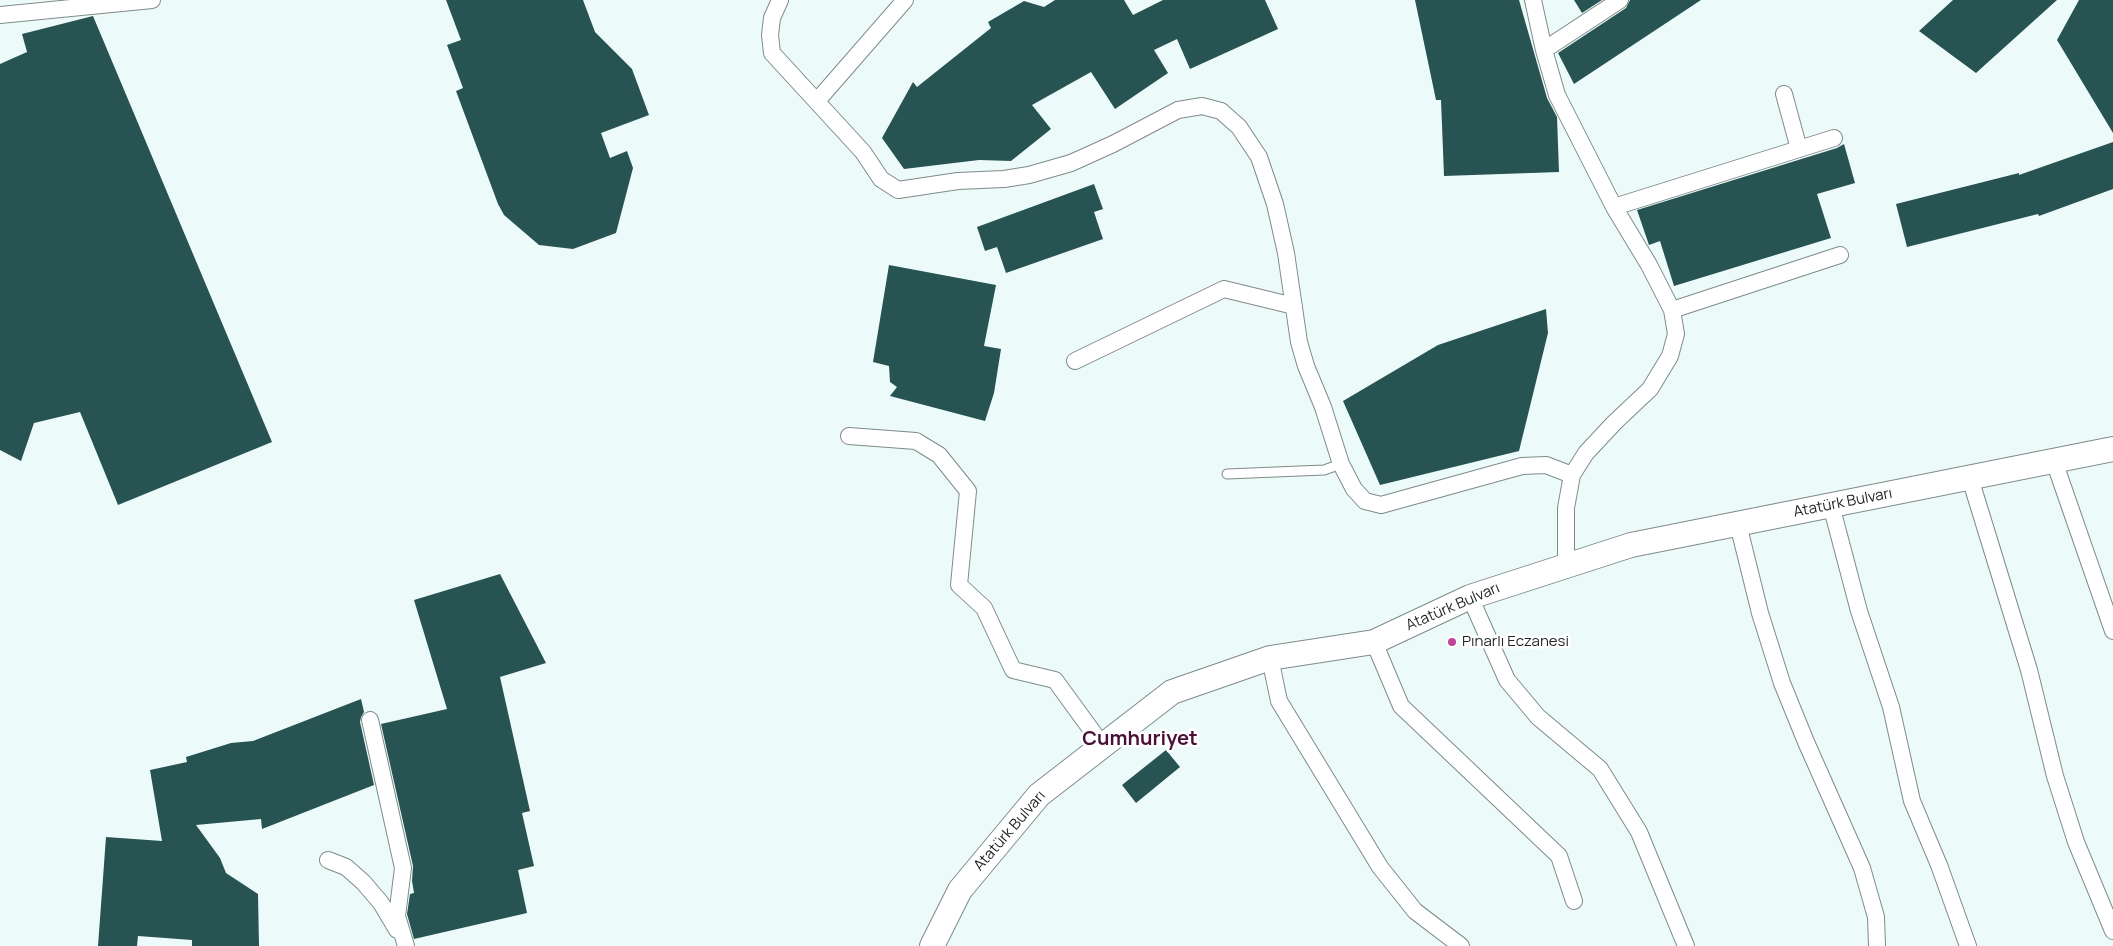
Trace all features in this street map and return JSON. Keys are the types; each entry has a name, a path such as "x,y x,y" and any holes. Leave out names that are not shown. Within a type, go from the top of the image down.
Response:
{"street":[{"path":"0,15 94,2 152,0"},
{"path":"780,0 772,18 770,35 772,53 863,152 881,179 898,190 958,181 1004,179 1028,175 1071,163 1113,144 1178,110 1202,106 1221,111 1240,128 1259,157 1275,204 1286,253 1299,342 1306,366 1323,407 1341,464 1354,489 1365,500 1380,505 1522,466 1546,465 1572,475"},
{"path":"818,102 905,0"},
{"path":"1533,0 1544,50 1558,95 1614,207 1649,265 1672,310 1676,334 1670,356 1650,389 1592,447 1572,475 1566,508 1566,566"},
{"path":"1544,50 1620,0"},
{"path":"1784,94 1799,149"},
{"path":"1614,207 1834,138"},
{"path":"1672,310 1840,255"},
{"path":"1075,361 1224,290 1294,306"},
{"path":"849,436 916,442 939,455 968,491 959,585 984,608 1012,670 1055,680 1103,746"},
{"name":"Atatürk Bulvarı","path":"932,946 960,890 1039,795 1172,692 1270,658 1374,642 1470,597 1631,545 2113,449"},
{"path":"2054,461 2113,630"},
{"path":"1970,478 2029,670 2055,776 2076,842 2113,931"},
{"path":"1831,505 1859,611 1890,707 1912,801 1939,865 1968,946"},
{"path":"1738,524 1760,613 1782,683 1862,868 1876,917 1877,946"},
{"path":"1470,597 1507,680 1538,717 1600,769 1639,832 1686,946"},
{"path":"1374,642 1401,706 1559,856 1574,901"},
{"path":"1270,658 1278,701 1380,867 1416,911 1461,946"},
{"path":"370,720 403,868 397,916 404,942"},
{"path":"328,860 346,867 363,882 382,903 404,942"}],"lane":[{"path":"1227,474 1324,470 1341,464"}],"building":[{"path":"446,0 583,0 595,32 632,69 649,115 601,133 610,158 627,151 633,168 616,233 573,249 539,245 504,215 498,204 456,91 463,88 447,45 461,40"},
{"path":"1055,0 1124,0 1133,15 1163,0 1265,0 1278,29 1190,69 1177,39 1154,50 1168,73 1115,109 1091,72 1032,105 1051,129 1011,161 979,160 904,169 882,138 913,82 917,87 991,28 988,22 1024,1 1044,7"},
{"path":"1415,0 1519,0 1547,98 1557,117 1559,172 1444,176 1441,100 1436,100"},
{"path":"1574,0 1602,0 1582,13"},
{"path":"1630,0 1701,0 1574,84 1558,53 1626,8"},
{"path":"1953,0 2057,0 1976,73 1919,31"},
{"path":"2079,0 2113,0 2113,133 2057,40"},
{"path":"93,16 272,442 118,505 80,412 34,423 21,461 0,450 0,64 27,52 22,34"},
{"path":"2113,142 2113,189 2039,216 2038,214 1907,247 1896,204 2019,173 2019,175"},
{"path":"1844,144 1855,183 1817,194 1831,238 1674,286 1660,241 1649,245 1637,210 1837,148"},
{"path":"1094,184 1103,209 1094,212 1103,239 1006,273 997,247 985,251 977,227"},
{"path":"889,265 996,285 984,346 1001,349 994,393 985,421 890,396 897,387 890,382 889,366 873,362"},
{"path":"1546,309 1548,333 1519,451 1380,485 1343,401 1438,345"},
{"path":"500,574 546,663 500,677 530,811 522,813 534,866 518,870 527,913 414,939 407,914 410,894 414,893 412,881 413,866 381,724 447,709 414,600"},
{"path":"361,699 364,712 360,722 374,785 262,829 261,819 196,825 220,858 226,873 258,894 259,946 192,946 192,940 138,936 137,946 98,946 106,837 162,841 150,770 187,762 186,757 231,743 253,741"},
{"path":"1166,750 1180,767 1136,803 1122,785"}],"place":[{"name":"Pınarlı Eczanesi","path":"1452,642"}],"district":[{"name":"Cumhuriyet","path":"1140,739"}]}
